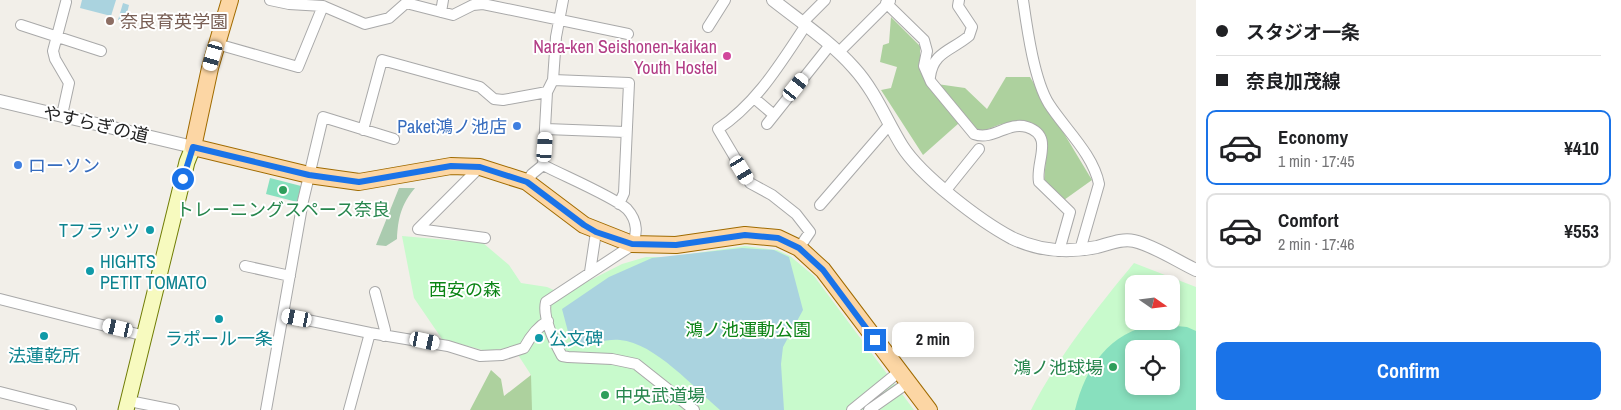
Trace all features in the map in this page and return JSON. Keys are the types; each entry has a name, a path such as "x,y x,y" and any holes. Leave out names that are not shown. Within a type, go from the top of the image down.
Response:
{"main road":[{"path":"128,406 187,162 193,147 217,44 230,0"},
{"path":"193,147 309,175 359,182 451,166 480,167 527,182 596,232 632,244 676,245 752,235 778,238 799,248 823,270 929,410"}],"street":[{"path":"270,0 288,4 323,6 365,24 389,18 406,3 422,3 441,12 456,14 473,5 483,4 628,34"},
{"path":"441,12 443,0"},
{"path":"527,182 532,174 544,165 547,92 553,80 563,0"},
{"path":"708,26 725,0"},
{"path":"773,0 834,48 856,70 912,160 982,219 1010,237 1031,246 1059,251 1080,250 1118,241 1133,241 1196,270"},
{"path":"799,248 810,232 804,223 772,196 750,183 718,129 735,118 767,84 804,24 825,0"},
{"path":"930,78 932,64 936,58 970,36 972,27 958,6 959,0"},
{"path":"1023,0 1032,52 1046,98 1088,160 1098,179 1099,184 1080,250"},
{"path":"62,115 69,83 55,59 53,51 66,2"},
{"path":"754,98 770,119 834,48 888,2 924,40 927,51 924,66 930,78 974,134 982,136 1012,126 1023,126 1034,130 1041,138 1043,149 1039,182 1070,212 1059,251"},
{"path":"217,44 298,67 323,6"},
{"path":"21,25 101,52"},
{"path":"363,130 382,60 480,87 494,100 547,92"},
{"path":"553,80 629,84 625,132 624,193 619,204"},
{"name":"やすらぎの道","path":"0,101 193,147"},
{"path":"266,410 309,175 323,117 394,139"},
{"path":"820,205 890,124"},
{"path":"546,129 625,132"},
{"path":"946,190 979,149"},
{"path":"544,165 619,204 634,218 636,234 632,244 619,255 549,299 545,307 548,321 562,356 612,359 636,364 694,410"},
{"path":"480,167 418,229 484,238"},
{"path":"590,272 596,232"},
{"path":"245,266 290,276"},
{"path":"375,292 385,330 384,336"},
{"path":"0,299 145,336"},
{"path":"283,315 384,336 448,346 480,356 494,356 524,348 536,330 548,321"},
{"path":"350,410 370,333"},
{"path":"852,410 904,377"},
{"path":"869,410 904,377"},
{"path":"0,392 71,410"},
{"path":"128,406 174,410"}],"green space":[{"path":"891,17 920,46 920,64 953,111 959,123 923,155 881,90 891,88 897,67 880,62 883,45 889,43"},
{"path":"1006,77 1030,77 1092,180 1064,200 1044,182 1045,146 1043,136 1038,129 1030,125 1018,123 1002,124 986,130 976,131 937,84 965,88 987,109"},
{"name":"トレーニングスペース奈良","path":"270,178 301,186 297,202 266,194"},
{"path":"399,188 415,188 406,200 401,212 397,239 386,246 376,245"},
{"name":"鴻ノ池運動公園","path":"402,236 483,243 509,265 521,283 547,287 563,294 622,264 646,257 669,257 745,246 777,250 790,256 814,276 914,410 532,410 531,375 513,347 486,351 442,339 414,298"},
{"path":"1134,263 1165,275 1125,275 1125,330 1180,330 1180,281 1196,287 1196,410 1031,410 1065,352"},
{"name":"鴻ノ池球場","path":"1180,326 1196,331 1196,410 1075,410 1086,379 1093,366 1112,344 1135,330 1180,330"},
{"path":"526,351 549,410 470,410 491,370 501,379 504,396 531,375"}],"water":[{"path":"82,0 116,0 111,16 80,8"},
{"path":"123,3 129,5 125,22 118,20"},
{"path":"742,248 774,250 789,257 803,310 783,347 781,364 784,410 720,410 673,368 647,349 620,340 583,344 571,343 562,309 609,277 652,258"}],"place":[{"name":"奈良育英学園","path":"110,21"},
{"name":"Nara-ken Seishonen-kaikan Youth Hostel","path":"727,56"},
{"name":"Paket鴻ノ池店","path":"517,126"},
{"name":"ローソン","path":"18,165"},
{"name":"トレーニングスペース奈良","path":"283,190"},
{"name":"Tフラッツ","path":"150,230"},
{"name":"HIGHTS PETIT TOMATO","path":"90,271"},
{"name":"ラポール一条","path":"219,319"},
{"name":"法蓮乾所","path":"44,336"},
{"name":"公文碑","path":"539,338"},
{"name":"鴻ノ池球場","path":"1113,367"},
{"name":"中央武道場","path":"605,395"}],"route":[{"path":"183,179 193,147 309,175 359,182 451,166 480,167 527,182 584,225 596,232 632,244 676,245 745,235 778,238 799,248 823,270 875,340"}],"park label":[{"name":"西安の森","path":"465,289"}]}
